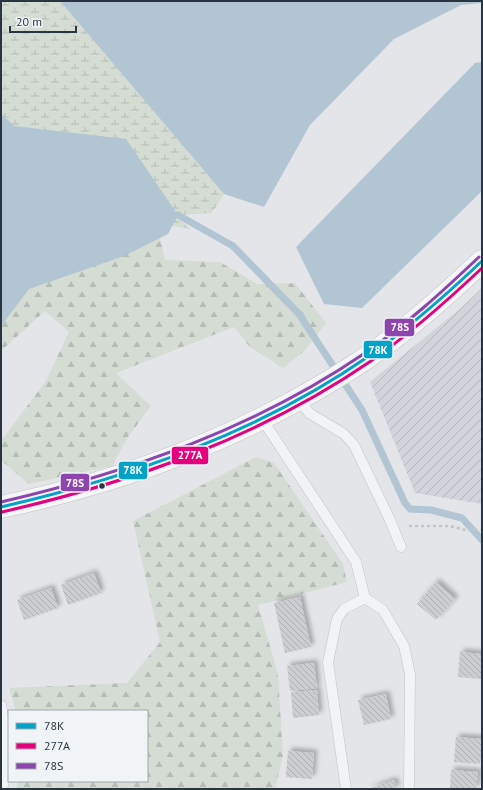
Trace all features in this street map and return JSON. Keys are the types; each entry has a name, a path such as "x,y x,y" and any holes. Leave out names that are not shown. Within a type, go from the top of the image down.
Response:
{"main road":[{"path":"1,507 45,498 144,470 207,445 262,419 352,368 387,343 446,295 482,261"}],"lane":[{"path":"299,399 308,413 344,434 354,445 390,520 401,547"},
{"path":"262,419 356,562 365,598 383,610 404,646 410,674 409,789"},
{"path":"346,789 328,662 337,619 344,609 365,598"},
{"path":"1,705 7,737 6,760 2,789"}],"path":[{"path":"390,520 403,526 450,526 465,530 482,530"}],"shaded area":[{"path":"482,288 482,504 415,493 370,382 461,308"}],"green space":[{"path":"1,1 60,1 224,194 212,213 178,215 146,192 191,229 140,221 17,130 1,113"},
{"path":"160,237 165,260 220,262 257,284 295,283 326,323 304,351 283,368 250,347 234,327 116,373 151,406 128,437 112,466 29,484 1,460 1,441 46,381 69,332 45,311 1,351 1,300 8,292"},
{"path":"256,457 274,463 343,564 347,582 258,605 278,674 283,756 275,789 16,789 18,782 148,782 148,710 16,710 9,688 127,683 160,642 133,521"}],"water":[{"path":"60,1 482,1 482,3 461,5 394,39 310,125 264,207 224,194"},
{"path":"482,62 482,191 362,308 324,304 296,247 475,63"},
{"path":"1,113 14,126 126,139 178,215 168,234 124,256 29,289 1,326"}],"building":[{"path":"94,573 101,593 68,605 61,585"},
{"path":"436,582 455,599 436,620 417,604"},
{"path":"51,588 58,608 24,620 17,600"},
{"path":"300,597 311,647 285,653 274,603"},
{"path":"460,652 482,654 482,679 458,677"},
{"path":"314,663 317,688 290,691 287,666"},
{"path":"317,690 319,715 293,718 291,692"},
{"path":"386,694 391,719 364,725 358,700"},
{"path":"456,737 482,739 480,764 454,762"},
{"path":"288,751 314,753 312,779 286,777"},
{"path":"451,770 478,772 476,789 450,789"},
{"path":"394,780 397,789 368,789"}],"waterway":[{"path":"178,215 233,246 299,314 362,410 405,503 410,509 431,510 462,518 482,540"}],"transit line":[{"name":"78S","path":"1,502 97,477 144,461 236,425 280,404 323,380 365,353 395,331 479,257"},
{"name":"78K","path":"1,507 98,482 145,466 238,430 283,408 327,383 384,345 427,311 482,261"},
{"name":"277A","path":"2,512 51,500 147,471 194,454 285,412 329,388 371,361 456,293 482,268"}]}
